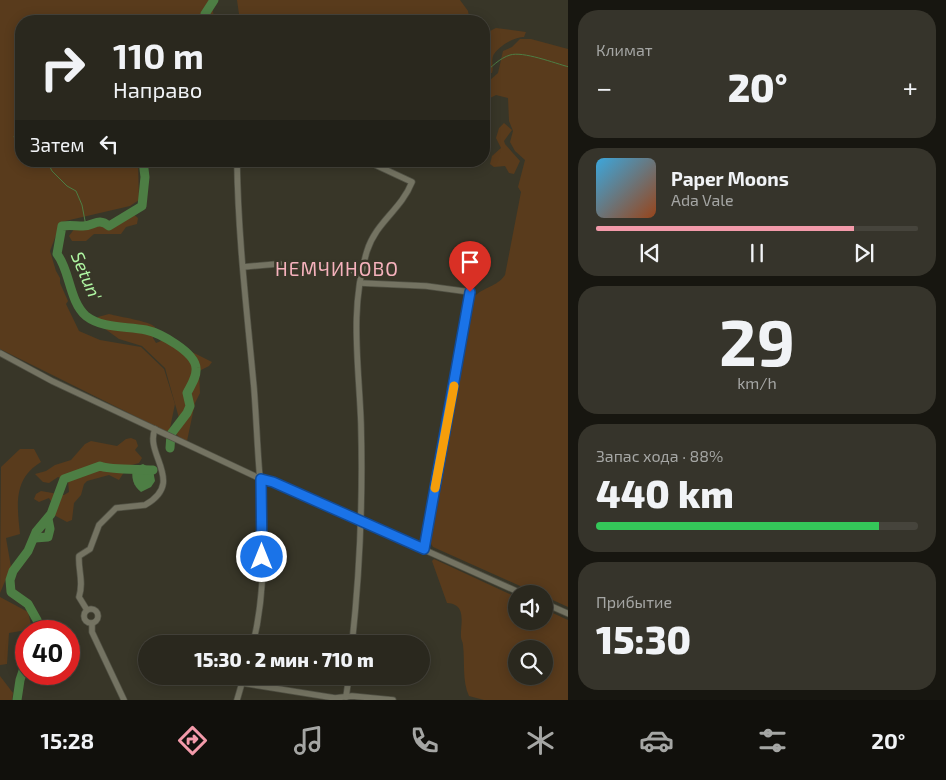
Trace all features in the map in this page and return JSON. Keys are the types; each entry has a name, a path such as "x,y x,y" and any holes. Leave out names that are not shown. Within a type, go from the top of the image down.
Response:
{"street":[{"path":"237,167 239,226 261,479 262,574 255,635"},
{"path":"353,635 361,522 361,423 355,331 361,271 371,238 376,229 398,205 412,182 379,167"},
{"path":"243,267 277,264 361,271"},
{"path":"360,282 426,286 470,292 424,549"},
{"path":"0,353 155,430 261,479 273,482 508,587"},
{"path":"87,610 79,597 83,588 79,556 92,545 99,525 116,508 145,505 162,488 164,473 152,439 155,430"},
{"path":"553,607 568,614"},
{"path":"87,610 93,609 98,612 97,621 92,624"},
{"path":"87,610 84,617 86,622 92,624"},
{"path":"92,624 92,632 124,700"},
{"path":"237,700 241,685"},
{"path":"254,685 335,698 393,700"},
{"path":"346,697 347,685"}],"shaded area":[{"path":"0,0 210,0 214,15 15,15 15,167 138,167 139,200 130,206 61,222 50,251 68,301 66,304 79,331 100,340 141,347 164,369 175,404 169,433 0,349"},
{"path":"237,0 460,0 469,15 239,15"},
{"path":"496,28 526,32 524,37 511,40 495,53 492,60 493,69 490,73 490,31"},
{"path":"520,39 531,39 568,49 568,607 553,600 553,585 518,585 433,547 428,539 474,297 498,282 505,275 521,192 518,187 525,160 515,151 510,142 513,131 509,121 508,98 496,95 490,98 490,80 498,73 503,51 512,47"},
{"path":"504,123 512,130 504,141 505,144 520,161 514,174 509,173 505,166 494,167 490,164 492,156 501,148 496,138 499,128"},
{"path":"133,214 138,218 137,224 126,227 121,234 94,234 86,241 72,241 69,236 75,228 98,225 110,228"},
{"path":"109,314 152,325 155,327 153,338 156,343 171,337 188,350 212,362 209,366 199,371 200,393 195,403 187,441 182,440 174,432 175,421 179,418 165,368 142,346 119,339 97,323 98,317"},
{"path":"126,439 136,440 138,446 135,450 142,458 139,463 128,466 119,480 109,475 87,481 84,484 81,495 74,503 72,520 67,522 52,514 52,503 49,498 39,502 34,499 36,494 41,491 64,495 69,492 68,481 58,477 49,483 43,482 35,474 71,460 85,444 91,441 117,446"},
{"path":"20,449 34,449 41,462 25,476 21,485 18,503 20,534 6,538 11,567 0,593 1,467"},
{"path":"143,464 153,470 155,481 151,487 141,492 134,484 132,471 133,468"},
{"path":"434,559 508,593 508,630 553,630 553,613 568,620 568,700 484,700 469,696 461,637 462,616 458,607 447,603 432,561"},
{"path":"0,597 28,612 30,620 15,620 15,632 9,633 7,664 0,665"},
{"path":"0,676 13,693 12,700 0,700"}],"waterway":[{"name":"Setun'","path":"205,15 214,0"},
{"path":"490,68 503,58 516,54 568,67"},
{"path":"50,167 67,186 76,191 82,205 86,226"},
{"name":"Setun'","path":"144,167 145,177 142,206 109,226 102,222 87,226 62,226 57,254 65,268 76,302 86,316 107,325 146,330 160,335 176,344 194,362 196,375 187,393 190,406 171,434 170,448"},
{"name":"Setun'","path":"37,620 28,604 11,592 10,580 13,571 28,551 36,532 51,514 64,479 100,466 117,469 153,470"},
{"path":"35,538 48,537 50,529 48,519"},
{"name":"Setun'","path":"17,700 19,685"}],"slow traffic":[{"path":"435,488 454,386"}],"district":[{"name":"НЕМЧИНОВО","path":"337,269"}],"route":[{"path":"262,557 261,479 273,482 424,549 462,346 470,292"}]}
